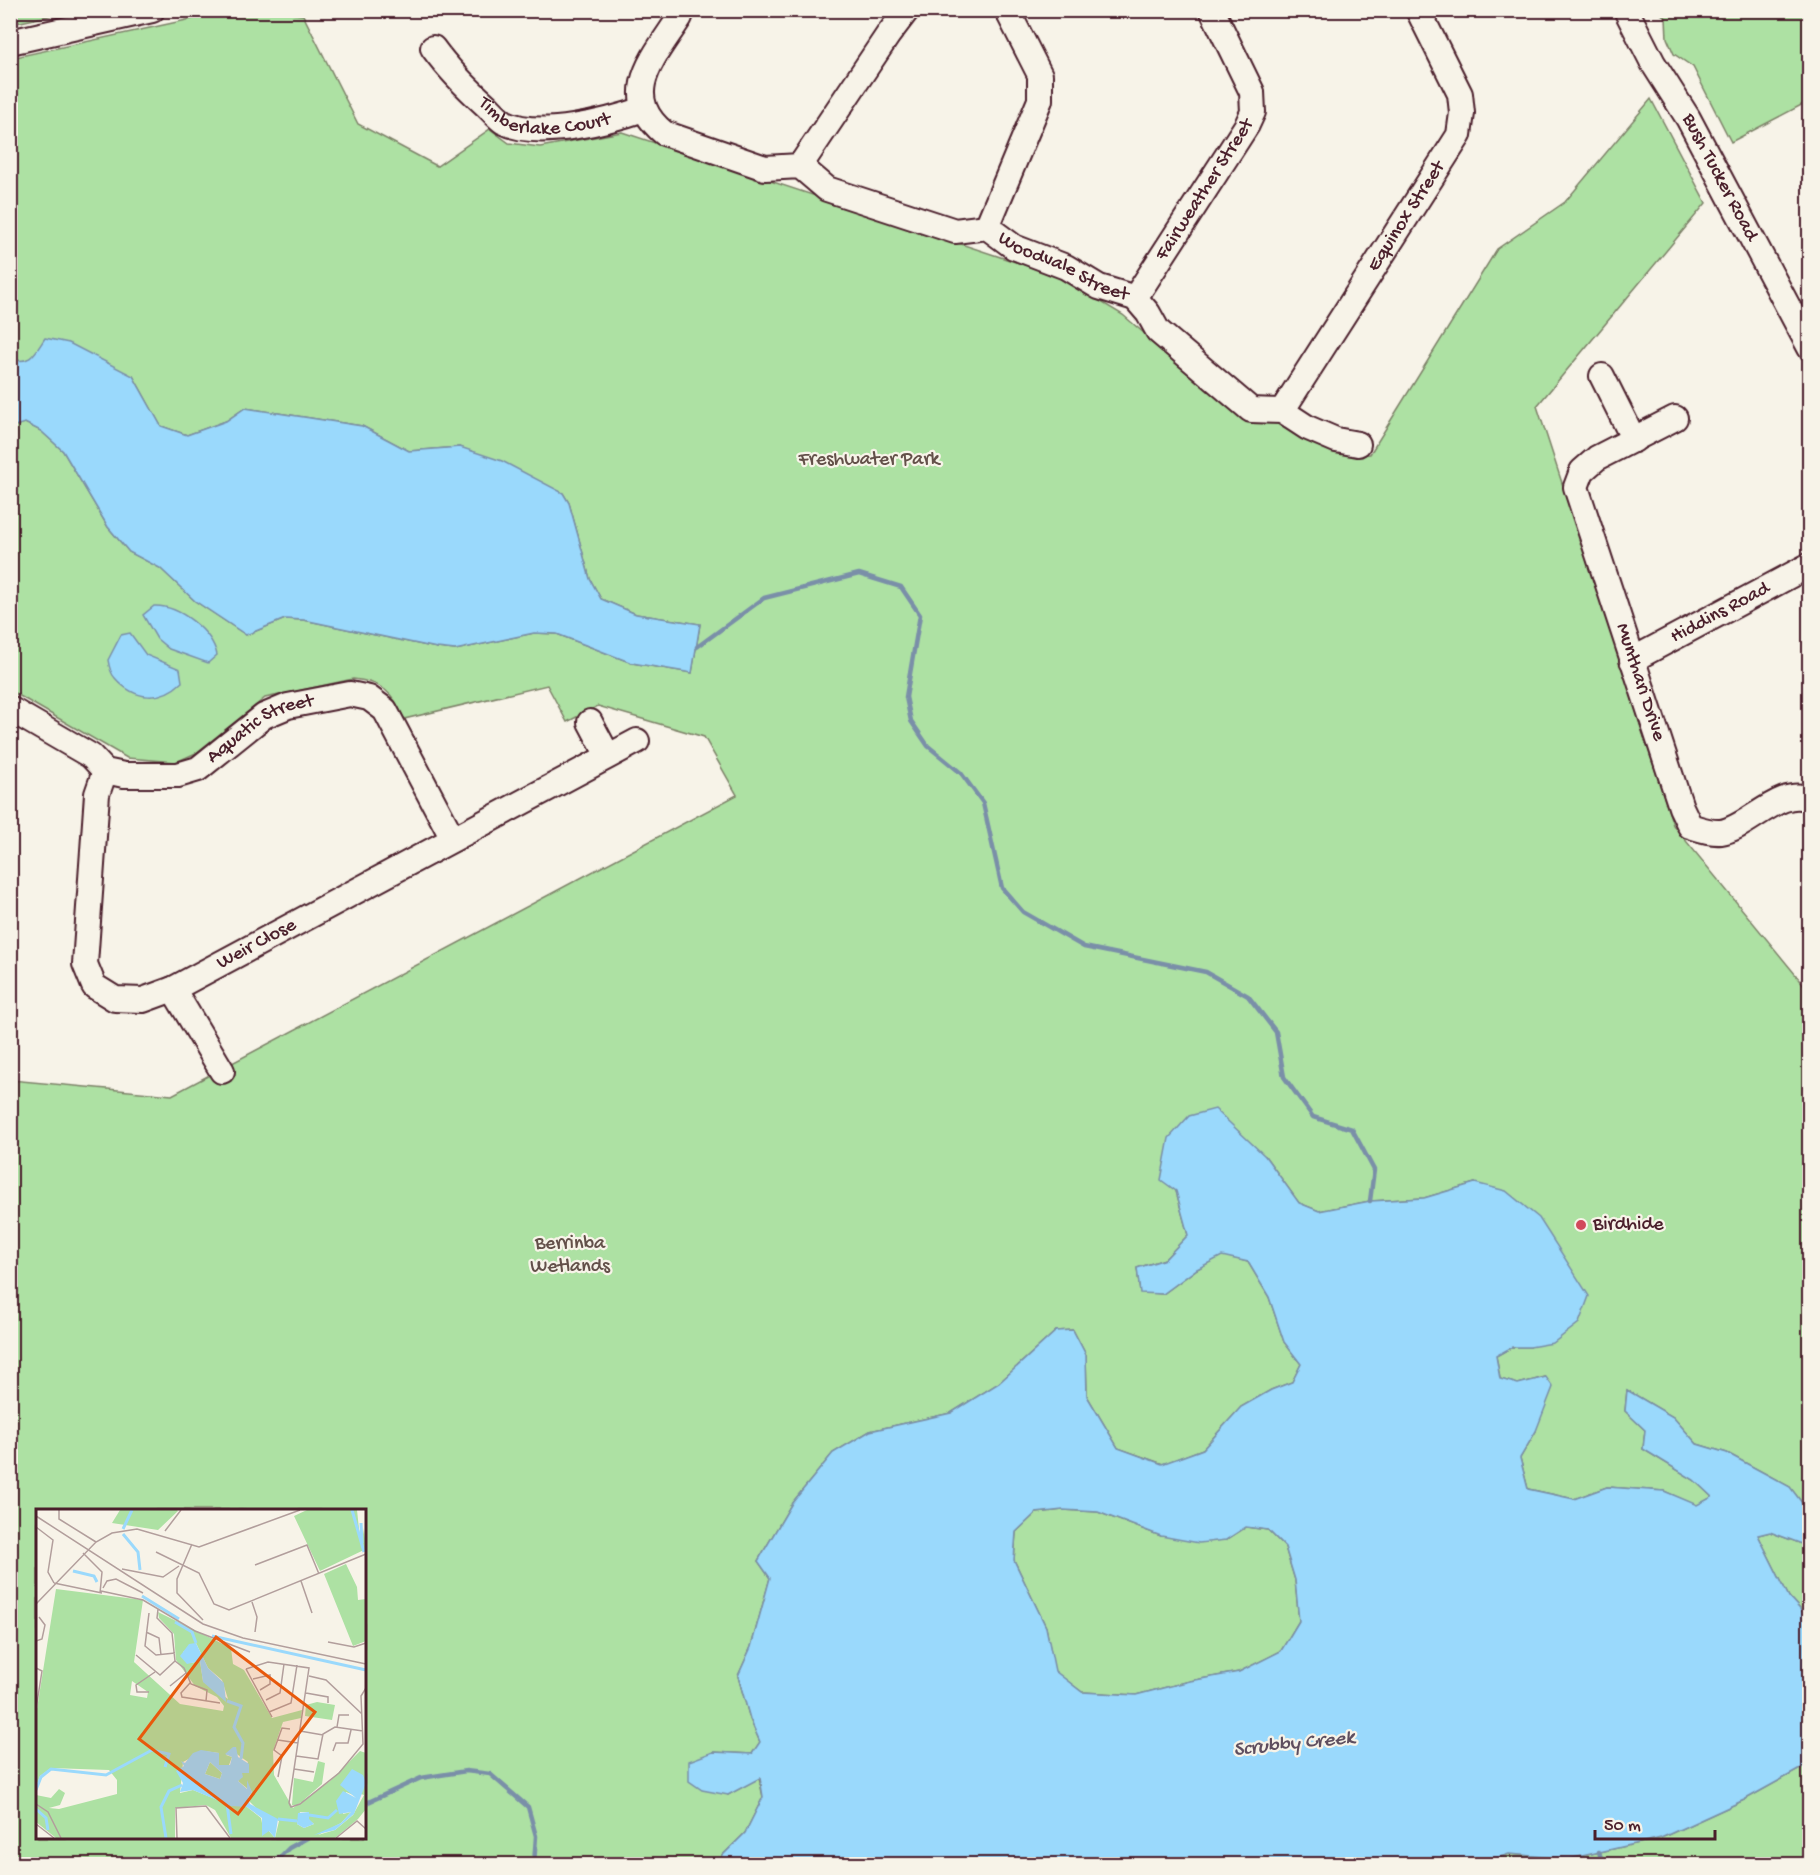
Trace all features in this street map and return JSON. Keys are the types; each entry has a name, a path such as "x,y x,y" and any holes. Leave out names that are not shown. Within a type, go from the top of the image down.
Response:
{"street":[{"path":"10,42 152,10"},
{"path":"682,10 646,72 641,87 644,110 653,124 664,133 765,168 800,166 907,10"},
{"path":"987,227 1040,100 1040,75 1007,10"},
{"name":"Fairweather Street","path":"1135,298 1247,125 1253,112 1252,92 1212,10"},
{"name":"Equinox Street","path":"1282,411 1459,135 1462,113 1460,94 1418,10"},
{"name":"Bush Tucker Road","path":"1626,10 1653,63 1688,118 1809,348"},
{"name":"Timberlake Court","path":"433,48 450,72 503,121 526,129 555,129 617,119 644,110"},
{"name":"Woodvale Street","path":"800,166 827,189 955,231 987,227 1014,247 1066,267 1099,287 1135,298 1148,313 1158,331 1251,410 1282,411"},
{"path":"1602,376 1634,440"},
{"path":"1282,411 1308,428 1336,440 1358,444"},
{"name":"Munthari Drive","path":"1675,418 1597,458 1582,471 1576,487 1681,807 1690,826 1709,832 1723,832 1791,796 1804,797 1809,800"},
{"name":"Hiddins Road","path":"1632,660 1809,565"},
{"name":"Aquatic Street","path":"105,771 124,775 178,775 198,769 264,716 288,706 350,694 369,698 385,710 453,839"},
{"path":"10,709 91,756 105,771"},
{"path":"590,722 608,756"},
{"name":"Weir Close","path":"105,771 97,794 85,964 94,986 115,999 143,1000 173,989 637,741"},
{"path":"173,989 222,1071"}],"green space":[{"path":"11,10 72,10 72,11 11,24"},
{"name":"Berrinba Wetlands","path":"228,11 289,11 303,15 358,124 437,166 490,129 509,143 540,147 622,132 1058,276 1123,315 1246,421 1276,422 1301,436 1355,455 1370,454 1497,249 1565,202 1651,99 1706,203 1537,406 1673,825 1809,991 1809,1512 1790,1487 1727,1453 1697,1444 1673,1417 1627,1390 1625,1411 1645,1430 1643,1449 1694,1480 1712,1497 1697,1506 1664,1491 1607,1487 1574,1499 1528,1489 1520,1458 1536,1431 1545,1377 1518,1384 1500,1379 1496,1356 1512,1347 1530,1347 1475,1183 1424,1198 1370,1201 1319,1211 1299,1203 1265,1156 1176,1191 1188,1235 1165,1259 1137,1268 1140,1292 1163,1294 1197,1269 1222,1255 1248,1262 1269,1297 1284,1342 1301,1364 1292,1382 1271,1390 1241,1407 1203,1449 1163,1464 1118,1448 1087,1396 1086,1355 1073,1330 1056,1331 999,1383 951,1413 870,1431 833,1453 792,1503 758,1561 770,1578 751,1647 738,1676 750,1719 760,1742 752,1754 713,1752 728,1795 759,1778 763,1797 745,1833 722,1856 720,1864 11,1864 11,1080 172,1095 737,795 704,737 598,706 567,722 547,685 404,719 391,695 385,690 372,683 353,679 265,698 196,753 176,762 127,758 11,691 11,427 25,423 41,431 63,451 108,527 129,552 160,568 195,601 246,635 285,619 304,620 455,650 534,633 557,634 632,663 692,673 700,624 636,614 601,599 590,579 569,503 563,493 460,447 409,451 362,426 245,408 226,421 187,435 161,426 133,376 31,358 20,362 11,359 11,58"},
{"path":"1658,11 1809,11 1809,101 1731,142 1693,67 1674,54 1667,38 1666,18"},
{"path":"1063,1510 1098,1512 1161,1536 1226,1540 1246,1527 1268,1530 1285,1547 1295,1580 1299,1621 1281,1651 1239,1672 1190,1681 1136,1695 1082,1692 1054,1671 1046,1627 1014,1560 1016,1532 1036,1513"},
{"path":"1770,1532 1802,1544 1809,1537 1809,1619 1789,1597 1758,1535"},
{"path":"1809,1764 1809,1864 1479,1864 1509,1854 1569,1859 1661,1838 1744,1800"}],"water":[{"path":"45,338 69,343 133,376 161,426 187,435 226,421 245,408 362,426 409,451 460,447 502,461 563,493 569,503 590,579 601,599 636,614 700,624 692,673 632,663 557,634 534,633 455,650 304,620 285,619 246,635 195,601 160,568 129,552 108,527 63,451 41,431 25,423 11,427 11,359 28,359"},
{"path":"154,606 174,610 193,621 209,637 217,655 208,663 169,649 157,639 143,615"},
{"path":"130,633 146,655 180,669 182,682 174,689 157,696 139,695 123,686 112,674 108,660 121,635"},
{"path":"1215,1109 1265,1156 1299,1203 1319,1211 1370,1201 1424,1198 1475,1183 1506,1191 1539,1218 1589,1296 1579,1323 1553,1343 1512,1347 1496,1356 1500,1379 1518,1384 1546,1377 1553,1387 1536,1431 1520,1458 1528,1489 1574,1499 1607,1487 1664,1491 1697,1505 1712,1497 1694,1480 1643,1449 1645,1430 1625,1411 1627,1390 1673,1417 1697,1444 1727,1453 1790,1487 1809,1512 1809,1537 1802,1544 1770,1532 1758,1535 1789,1597 1809,1619 1809,1764 1744,1800 1661,1838 1569,1859 1509,1854 1479,1864 720,1864 722,1856 745,1833 763,1797 760,1778 728,1795 702,1790 689,1781 689,1761 713,1752 752,1754 760,1742 750,1719 738,1676 751,1647 770,1578 758,1561 792,1503 833,1453 870,1431 951,1413 999,1383 1056,1331 1073,1330 1086,1355 1087,1396 1118,1448 1162,1464 1203,1449 1241,1407 1271,1390 1292,1382 1301,1364 1284,1342 1269,1297 1248,1262 1222,1256 1197,1269 1163,1294 1140,1293 1137,1268 1165,1259 1188,1235 1176,1191 1161,1180 1169,1138 1189,1116","holes":["1063,1510 1098,1512 1161,1536 1199,1543 1226,1540 1246,1527 1268,1530 1285,1547 1295,1580 1299,1621 1281,1651 1239,1672 1190,1681 1136,1695 1082,1692 1055,1671 1046,1627 1014,1560 1016,1532 1036,1513"]}],"waterway":[{"path":"697,647 764,598 859,574 901,587 920,615 906,697 911,721 928,746 961,773 983,803 1002,888 1023,912 1084,947 1206,972 1248,996 1276,1032 1284,1077 1313,1117 1352,1129 1374,1170 1370,1201"},
{"name":"Scrubby Creek","path":"366,1803 421,1778 466,1771 490,1774 528,1807 536,1836 534,1864"},
{"name":"Scrubby Creek","path":"273,1864 289,1848 305,1839"},
{"path":"1599,1852 1603,1864"}],"place":[{"name":"Birdhide","path":"1581,1225"}],"park label":[{"name":"Freshwater Park","path":"869,460"}]}
